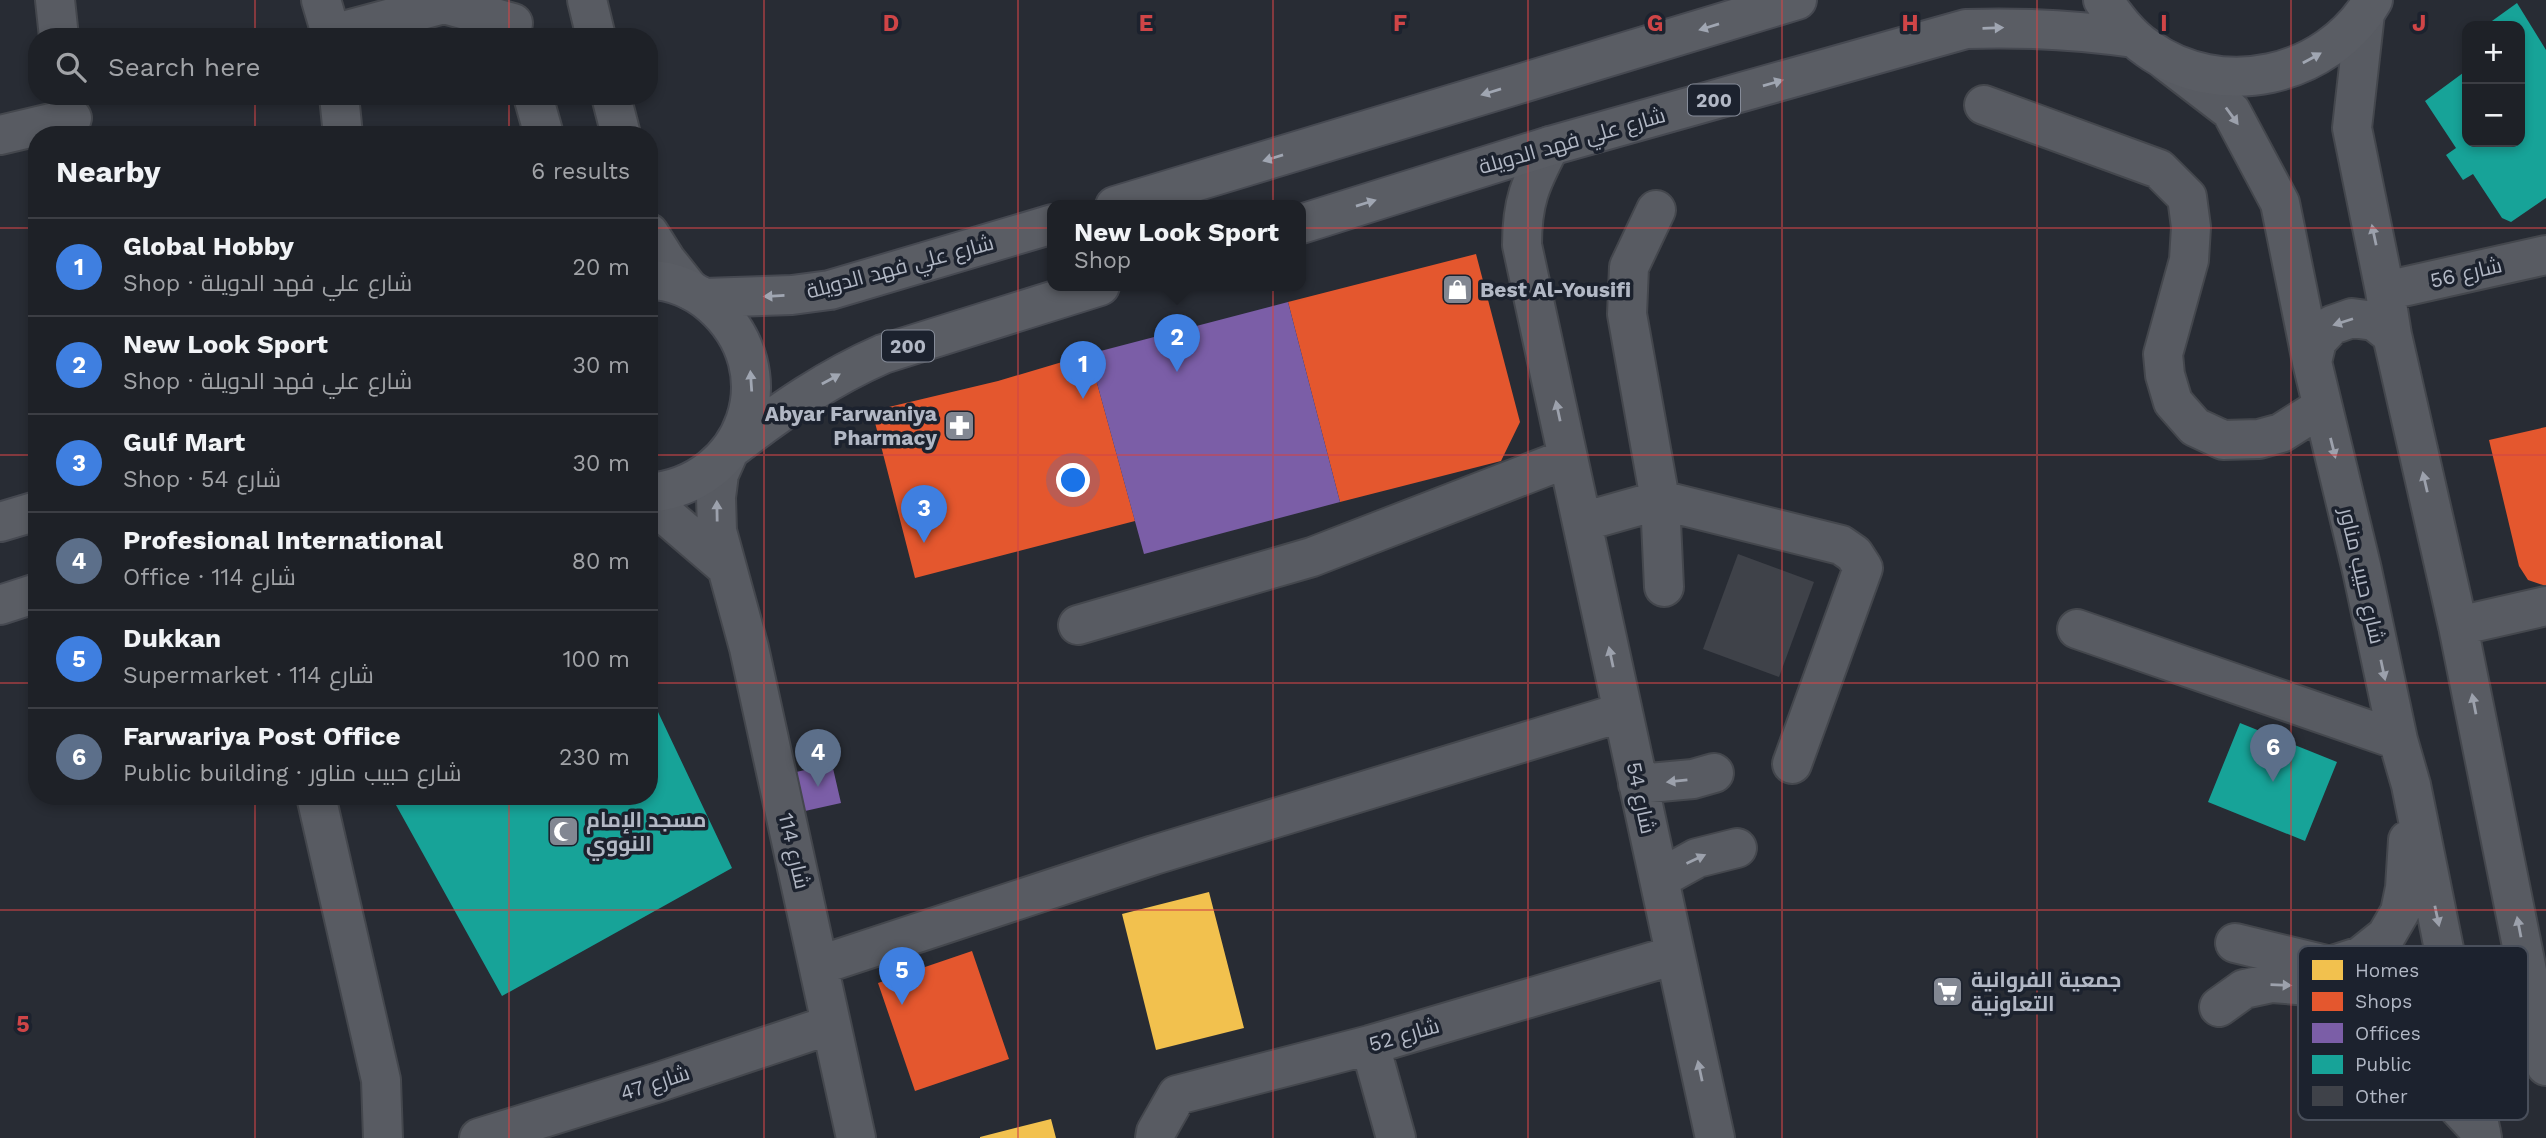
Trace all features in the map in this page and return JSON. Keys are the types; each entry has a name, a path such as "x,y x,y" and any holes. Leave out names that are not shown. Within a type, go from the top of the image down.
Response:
{"main road":[{"path":"1135,200 1797,0"},
{"name":"200","path":"2103,0 2148,47 2197,72 2234,77 2272,74 2308,61 2339,41 2369,7"},
{"name":"شارع علي فهد الدويلة","path":"1306,221 1550,146 1966,29 2016,27 2074,30 2148,47"},
{"name":"شارع علي فهد الدويلة","path":"697,294 792,295 830,290 1047,226"},
{"name":"200","path":"658,280 697,294 725,316 740,339 750,366 752,393 746,421 731,451"},
{"name":"200","path":"658,492 670,491 701,478 731,451 808,392 855,366 883,354 1084,291"},
{"path":"0,522 28,514"},
{"path":"0,605 28,596"}],"street":[{"path":"55,0 58,28"},
{"path":"587,0 594,28"},
{"path":"329,24 446,2 513,20"},
{"path":"2369,7 2355,81 2352,128 2392,335 2458,626 2522,946"},
{"name":"شارع حبيب مناور","path":"2148,47 2231,111 2280,203 2312,362 2362,570 2443,946"},
{"path":"340,105 342,126"},
{"path":"536,105 541,126"},
{"path":"613,105 619,126"},
{"path":"1984,105 2159,169 2187,197 2192,227 2189,260 2163,354 2165,375 2173,402 2195,427 2223,440 2259,439 2281,433 2322,407"},
{"path":"34,126 72,116"},
{"path":"0,135 28,128"},
{"name":"شارع 54","path":"1550,146 1526,198 1522,217 1522,245 1715,1138"},
{"path":"1656,210 1629,267 1627,314 1660,500 1664,587"},
{"path":"658,247 697,294"},
{"name":"شارع 56","path":"2385,291 2546,255"},
{"path":"2312,362 2317,341 2332,325 2352,318 2374,321 2392,335"},
{"name":"شارع 114","path":"731,451 719,474 716,497 717,531 749,648 856,1138"},
{"path":"1078,625 1312,556 1568,458"},
{"path":"1582,522 1660,500 1841,545 1854,554 1863,568 1792,764"},
{"path":"658,511 725,566"},
{"path":"2458,626 2546,606"},
{"path":"2077,629 2398,740"},
{"path":"820,965 1168,851 1623,712"},
{"path":"1638,784 1693,779 1714,773"},
{"path":"2374,946 2386,936 2400,912 2405,888 2410,785"},
{"path":"318,805 381,1080 383,1138"},
{"path":"1659,879 1697,858 1737,848"},
{"path":"2235,943 2298,958"},
{"name":"شارع 52","path":"1155,1138 1177,1095 1370,1045 1675,955"},
{"path":"2528,976 2546,1066"},
{"path":"2219,1007 2244,989 2272,983 2298,985"},
{"name":"شارع 47","path":"480,1138 831,1025"},
{"path":"1370,1045 1396,1138"},
{"path":"2467,1120 2481,1135"}],"building: Homes":[{"path":"1209,892 1244,1028 1156,1050 1122,914"},
{"path":"1051,1119 1056,1138 980,1138 980,1137"}],"building: Shops":[{"path":"1476,254 1520,422 1501,461 1340,502 1288,302"},
{"path":"1089,354 1135,521 915,578 872,411 998,381"},
{"path":"2546,427 2546,586 2528,580 2519,566 2489,440"},
{"path":"972,951 1009,1059 915,1091 878,983"}],"building: Offices":[{"path":"1288,302 1340,502 1144,554 1089,354"},
{"path":"832,764 841,803 805,811 796,772"}],"building: Public":[{"path":"2517,3 2546,50 2546,198 2511,222 2502,218 2473,174 2463,180 2446,155 2456,148 2425,101 2462,74 2462,147 2525,147 2525,21 2492,21"},
{"name":"مسجد الإمام النووي","path":"658,712 732,868 502,996 396,805 658,805"},
{"path":"2240,723 2337,762 2305,841 2208,802"}],"building: Other":[{"path":"1738,554 1814,582 1779,677 1703,649"}],"place":[{"name":"Best Al-Yousifi","path":"1457,290"},
{"name":"New Look Sport","path":"1177,372"},
{"name":"Global Hobby","path":"1083,399"},
{"name":"Abyar Farwaniya Pharmacy","path":"960,426"},
{"name":"Gulf Mart","path":"924,543"},
{"name":"Farwariya Post Office","path":"2273,782"},
{"name":"Profesional International","path":"818,787"},
{"name":"مسجد الإمام النووي","path":"563,832"},
{"name":"جمعية الفروانية التعاونية","path":"1948,992"},
{"name":"Dukkan","path":"902,1005"}]}
